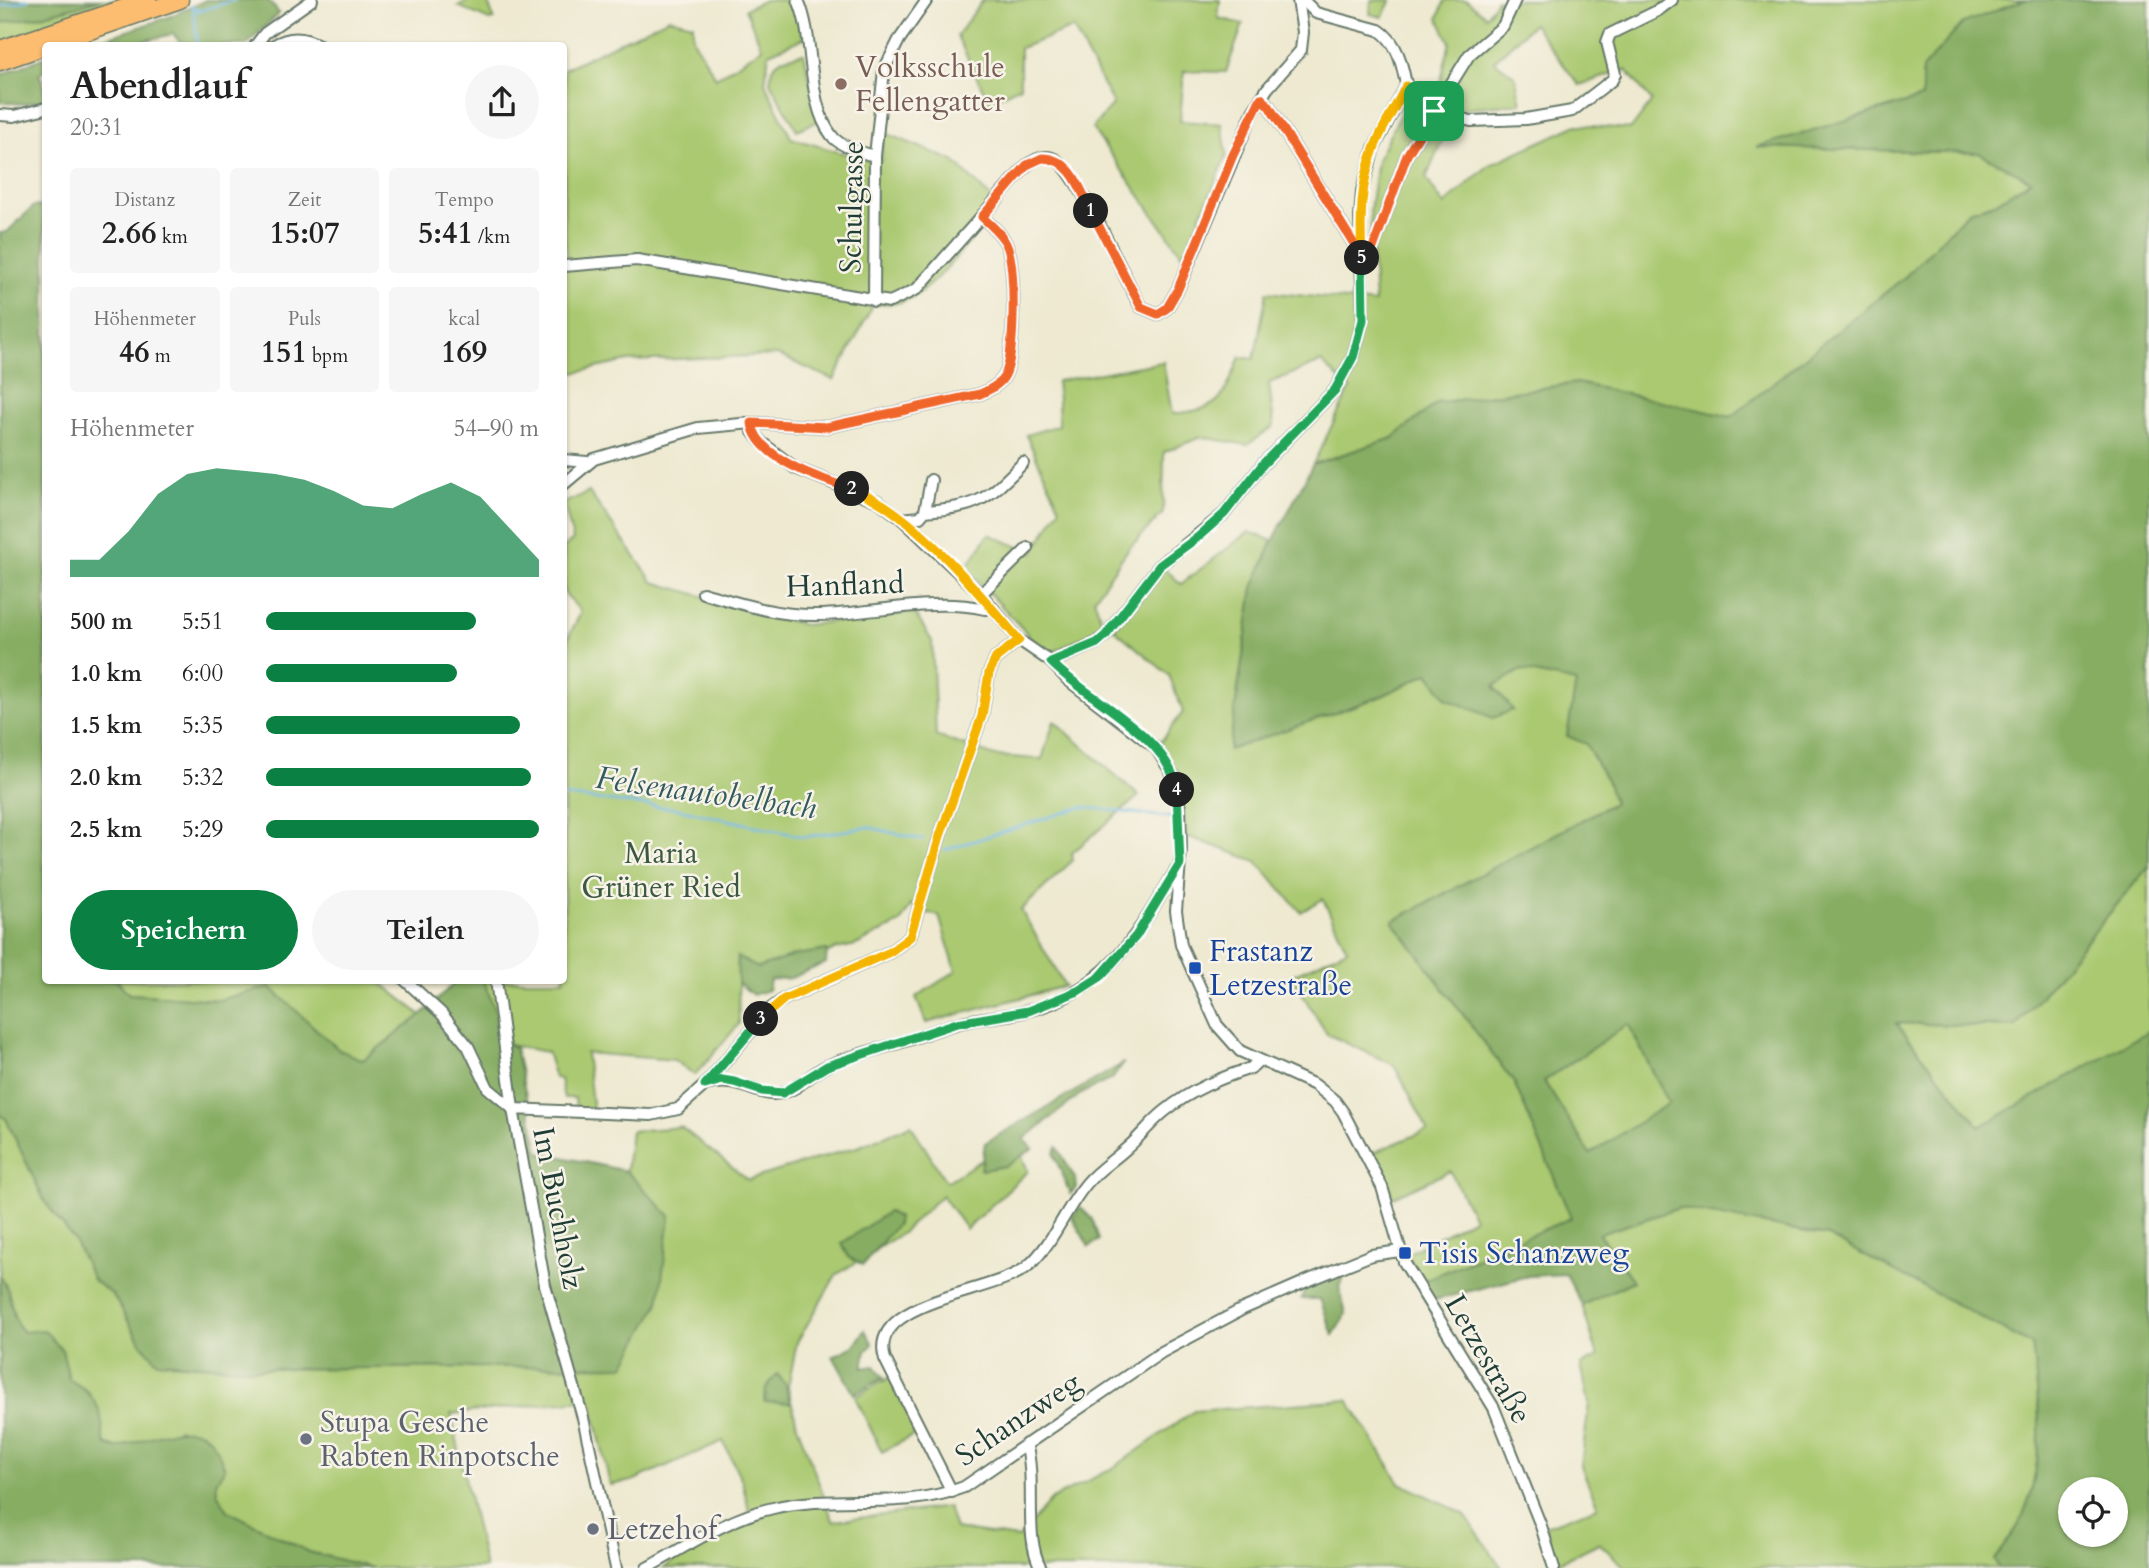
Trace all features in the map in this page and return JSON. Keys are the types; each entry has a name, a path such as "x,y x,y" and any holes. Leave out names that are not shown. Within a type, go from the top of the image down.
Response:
{"main road":[{"path":"0,49 148,0"},
{"path":"58,42 180,0"},
{"path":"0,62 42,48"}],"street":[{"path":"257,42 265,33 312,0"},
{"name":"Schulgasse","path":"874,301 876,156 884,70 899,40 928,0"},
{"path":"1300,0 1316,13 1379,30 1388,36 1399,56 1410,102 1415,107 1459,119 1484,122 1525,120 1572,111 1612,80 1615,74 1606,42 1610,34 1657,11 1672,0"},
{"path":"567,267 637,260 890,302 917,289 1027,165 1042,158 1062,163 1073,174 1141,307 1158,314 1167,308 1178,289 1233,155 1261,98 1301,50 1303,32 1300,0"},
{"path":"1362,257 1373,248 1407,155 1469,55 1503,26 1515,6 1515,0"},
{"path":"803,1 820,105 832,138 862,153 876,156"},
{"path":"281,42 292,37 307,38 314,42"},
{"path":"1051,662 1097,643 1106,635 1160,565 1224,514 1263,464 1335,390 1353,357 1362,329 1364,289 1360,217 1367,169 1374,148 1406,86"},
{"path":"1261,98 1269,106 1362,257"},
{"path":"0,115 14,116 42,108"},
{"path":"567,460 587,462 686,431 752,423 827,427 980,394 1004,378 1012,355 1011,261 1004,241 982,217"},
{"name":"Letzestraße","path":"752,423 753,432 761,442 795,468 878,500 902,519 981,594 1019,640 1051,662 1068,680 1131,726 1156,748 1175,780 1180,810 1180,864 1176,911 1181,945 1223,1035 1258,1062 1315,1085 1335,1101 1382,1187 1400,1251 1494,1408 1541,1526 1554,1568"},
{"path":"567,481 587,462"},
{"path":"925,511 973,505 996,491 1023,463"},
{"path":"902,519 920,517 925,511 931,480"},
{"path":"981,594 1027,548"},
{"name":"Hanfland","path":"703,593 741,606 804,615 928,607 991,607"},
{"name":"Im Buchholz","path":"616,1568 583,1418 545,1285 513,1109 661,1114 685,1104 705,1085 769,1010 784,999 890,952 910,937 940,836 982,716 989,673 996,658 1019,640"},
{"path":"705,1085 722,1080 762,1091 783,1093 827,1066 957,1023 1028,1011 1078,991 1100,977 1118,959 1136,936 1180,864"},
{"path":"409,984 440,1013 468,1046 488,1088 513,1109"},
{"path":"497,984 513,1109"},
{"path":"952,1492 885,1359 883,1344 888,1327 898,1319 940,1300 1000,1282 1028,1266 1062,1223 1086,1185 1165,1111 1188,1095 1251,1068 1258,1062"},
{"path":"488,1088 509,1074"},
{"name":"Schanzweg","path":"647,1568 695,1540 773,1508 813,1503 919,1500 964,1487 1161,1352 1234,1314 1371,1255 1400,1251"},
{"path":"1026,1444 1032,1480 1034,1545 1041,1568"}],"green space":[{"path":"0,0 99,0 41,16 0,23"},
{"path":"99,0 129,0 0,42 0,23 41,16"},
{"path":"206,0 268,0 279,13 249,42 180,42 173,34 138,42 124,42 123,39 94,42 169,17"},
{"path":"469,0 487,0 494,19 489,20 458,6"},
{"path":"765,0 791,0 804,38 769,53 765,83 791,138 869,161 881,161 883,132 954,161 1000,207 922,291 902,302 873,305 834,380 778,355 628,361 567,374 567,68 669,18 693,24 693,39 716,78 762,48 745,9"},
{"path":"983,0 1220,0 1218,18 1243,24 1226,72 1184,71 1180,121 1222,124 1227,155 1183,256 1092,128 1113,104 1073,28 1020,48 1020,86 989,102 957,36"},
{"path":"1371,0 1391,0 1382,17 1370,14"},
{"path":"1445,0 1466,0 1486,16 1497,0 2025,0 1963,24 1922,98 1759,147 1979,153 2032,180 1995,203 1969,211 1906,276 1731,417 1577,383 1437,403 1393,438 1313,464 1350,389 1321,362 1269,383 1274,426 1247,445 1201,437 1164,452 1163,513 1129,548 1094,599 1104,627 1047,655 966,568 989,534 1033,553 1060,508 1026,435 1059,425 1057,381 1163,362 1172,414 1189,412 1218,400 1229,384 1240,357 1254,359 1267,292 1375,303 1370,211 1377,160 1404,107 1446,131 1426,178 1444,205 1489,165 1577,125 1631,129 1652,101 1626,70 1579,85 1533,24 1494,61 1515,76 1521,103 1463,108 1437,96 1450,42 1438,18"},
{"path":"2025,0 2149,0 2149,866 2015,1027 1896,1023 1980,1127 2149,1031 2149,1568 1999,1568 1994,1559 2019,1524 2028,1502 2038,1458 2039,1413 2032,1345 1828,1236 1679,1208 1599,1234 1633,1281 1582,1305 1566,1274 1528,1276 1434,1300 1421,1282 1571,1218 1515,1084 1393,921 1614,803 1609,786 1586,744 1567,736 1576,682 1521,670 1494,686 1513,710 1493,718 1447,699 1428,673 1382,696 1229,750 1253,588 1273,541 1313,464 1393,438 1437,403 1577,383 1731,417 1906,276 1969,211 1995,203 2031,180 1979,153 1756,147 1922,98 1922,69 1963,23","holes":["1628,1024 1669,1103 1590,1154 1544,1081"]},
{"path":"804,53 819,121 797,130 770,82 772,68 781,59"},
{"path":"42,58 42,72 39,74 42,81 42,100 25,104 0,102 0,75"},
{"path":"34,206 42,207 42,984 120,984 129,994 219,1000 270,987 339,1050 363,1060 421,1015 454,984 485,984 509,1045 515,1048 539,1152 626,1171 670,1216 659,1303 624,1366 251,1369 158,1362 142,1345 113,1295 94,1281 74,1240 45,1202 6,1119 0,1115 0,233 7,232"},
{"name":"Maria Grüner Ried","path":"589,492 653,582 804,625 914,612 932,641 936,736 995,756 1042,759 1054,721 1139,796 1072,853 1073,860 1021,910 1065,986 926,1023 916,997 956,971 939,916 924,912 912,904 900,923 856,945 836,949 804,966 738,973 739,1024 695,1075 674,1060 586,1053 593,1111 576,1109 575,1098 564,1098 560,1079 555,1078 547,1052 509,1045 485,984 567,984 567,640 581,612 567,596 567,545 573,540 567,515 567,502"},
{"path":"1249,532 1273,541 1253,588 1229,749 1382,696 1428,673 1447,699 1493,686 1521,670 1576,682 1586,743 1609,786 1614,803 1393,921 1515,1084 1572,1218 1421,1282 1407,1254 1474,1218 1450,1171 1393,1197 1372,1153 1428,1130 1394,1065 1327,1034 1291,976 1347,949 1323,899 1301,912 1256,861 1186,836 1179,774 1159,744 1183,712 1169,675 1114,629 1164,568 1181,584"},
{"path":"2149,866 2149,1031 1980,1127 1896,1023 2015,1027"},
{"path":"827,950 826,963 791,978 770,980 768,990 753,995 738,983 737,957 758,968 796,955"},
{"path":"120,984 381,984 421,1015 363,1060 339,1050 270,987 219,1000 129,994"},
{"path":"1628,1024 1669,1103 1590,1155 1544,1081"},
{"path":"1124,1063 1112,1079 1082,1093 1024,1139 1033,1148 1006,1166 981,1170 985,1143"},
{"path":"0,1115 6,1118 45,1202 74,1240 94,1281 113,1295 142,1345 251,1369 623,1366 670,1216 626,1171 631,1131 681,1127 748,1180 860,1146 911,1125 946,1182 1015,1140 1028,1171 966,1229 942,1195 902,1233 836,1275 797,1342 788,1387 797,1425 833,1521 948,1507 955,1529 1018,1538 1052,1499 1113,1468 1194,1411 1348,1400 1400,1483 1464,1514 1502,1568 664,1568 698,1543 750,1515 742,1481 723,1441 632,1481 610,1485 591,1399 451,1414 485,1568 372,1568 309,1552 228,1511 217,1493 216,1482 225,1468 179,1429 124,1447 106,1445 89,1392 69,1379 62,1350 31,1337 13,1320 6,1286 0,1276"},
{"path":"1057,1147 1075,1178 1076,1188 1070,1194 1054,1154"},
{"path":"1080,1207 1093,1220 1099,1240 1089,1247 1072,1217"},
{"path":"1679,1208 1828,1236 2032,1344 2039,1412 2038,1458 2028,1502 2019,1524 1994,1559 1999,1568 1626,1568 1599,1543 1557,1563 1545,1526 1598,1507 1581,1466 1589,1403 1581,1365 1598,1357 1582,1305 1633,1281 1599,1234"},
{"path":"888,1212 898,1217 897,1224 863,1265 848,1257 842,1243"},
{"path":"0,1276 8,1290 14,1316 22,1332 44,1330 62,1350 69,1379 93,1399 101,1417 106,1445 115,1448 181,1430 194,1430 204,1434 215,1446 225,1468 216,1482 217,1493 228,1511 309,1552 372,1568 0,1568"},
{"path":"1343,1278 1339,1287 1346,1314 1333,1335 1320,1299 1301,1299 1306,1287"},
{"path":"865,1330 873,1344 866,1351 863,1368 875,1366 884,1378 854,1394 833,1356 854,1346"},
{"path":"777,1374 786,1385 790,1403 765,1402 766,1388"},
{"path":"891,1377 918,1433 882,1452 855,1397"}],"waterway":[{"path":"0,6 28,0"},
{"path":"191,6 199,11 235,0"},
{"name":"Felsenautobelbach","path":"193,8 197,42"},
{"name":"Felsenautobelbach","path":"567,796 679,809 805,837 868,827 923,840"},
{"name":"Felsenautobelbach","path":"945,850 1082,807 1176,818"}],"place":[{"name":"Volksschule Fellengatter","path":"841,84"},
{"name":"Frastanz Letzestraße","path":"1195,968"},
{"name":"Tisis Schanzweg","path":"1405,1253"},
{"name":"Stupa Gesche Rabten Rinpotsche","path":"306,1439"},
{"name":"Letzehof","path":"593,1529"}],"route":[{"path":"1434,111 1407,155 1373,248 1362,257 1269,106 1261,98 1233,155 1178,289 1167,308 1158,314 1150,313 1141,307 1073,174 1052,158 1037,159 1027,165 982,217 1004,241 1011,261 1012,355 1004,378 980,394 842,425 827,427 752,423 753,432 761,442 795,468 878,500 902,519 981,594 1019,640 996,658 989,673 982,716 940,836 917,921 910,937 890,952 784,999 769,1010 705,1085 722,1080 775,1094 783,1093 827,1066 957,1023 1028,1011 1078,991 1100,977 1136,936 1180,864 1180,810 1175,780 1156,748 1131,726 1068,680 1051,662 1067,653 1097,643 1106,635 1160,565 1224,514 1263,464 1335,390 1353,357 1363,320 1364,289 1362,257 1360,217 1362,191 1374,148 1406,86 1410,102 1415,107 1434,111"}]}
